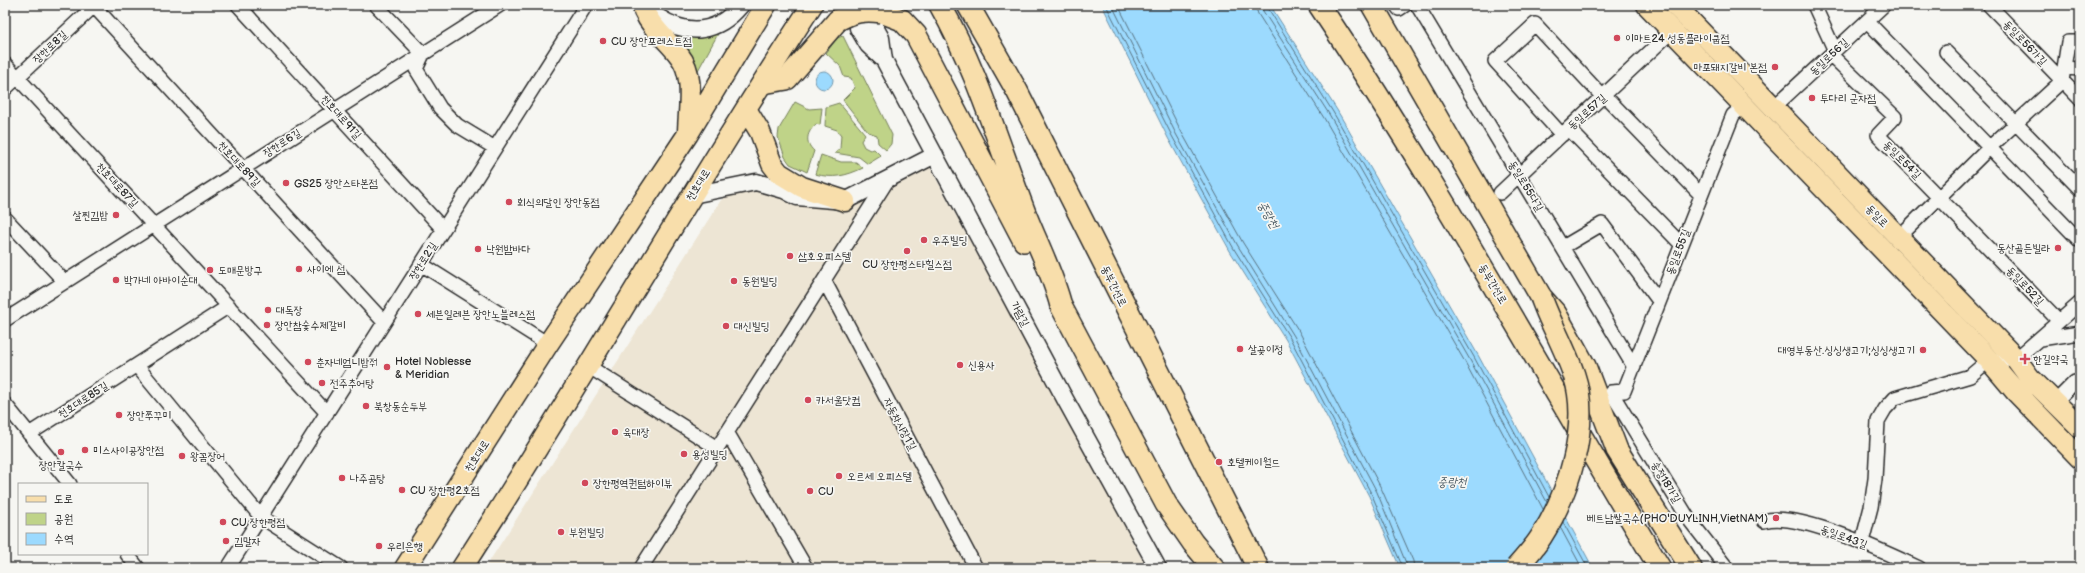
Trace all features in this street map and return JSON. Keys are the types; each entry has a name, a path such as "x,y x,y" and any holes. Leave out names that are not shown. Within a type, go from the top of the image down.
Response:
{"highway":[{"path":"940,5 971,66 1025,213 1056,286 1061,306"},
{"name":"동부간선로","path":"968,5 1017,91 1258,568"},
{"path":"1372,7 1541,297 1574,376 1578,401 1578,434 1574,459 1558,505 1541,538 1516,568"},
{"path":"763,83 787,79 838,20 858,11 871,10 870,20 902,20 916,35 1049,289 1061,306 1166,504 1193,543 1214,568"},
{"name":"동부간선로","path":"1324,10 1486,273 1660,568"},
{"path":"1541,297 1556,314 1585,366 1615,444 1626,466 1691,568"},
{"path":"1166,504 1173,526 1197,568"}],"main road":[{"name":"천호대로","path":"405,568 548,344 688,134 766,5"},
{"name":"천호대로","path":"462,568 811,5"},
{"name":"동일로","path":"1647,5 1989,360 2080,458"},
{"name":"동일로","path":"1675,5 2016,359 2030,378 2080,427"},
{"path":"642,8 650,23 680,56 688,73 690,82 688,134"},
{"path":"746,109 760,132 772,164 779,173 802,187 845,201"},
{"path":"2046,423 2046,414 2050,410 2064,425 2080,432"}],"street":[{"name":"장한로8길","path":"5,88 94,5"},
{"name":"천호대로89길","path":"94,5 384,322"},
{"name":"천호대로91길","path":"238,5 443,230"},
{"path":"376,5 423,54 416,69 440,108 457,125 495,148"},
{"name":"장한로6길","path":"5,320 500,5"},
{"name":"장한로2길","path":"228,568 586,5"},
{"path":"642,8 670,24 694,30 708,28 724,22 741,5"},
{"path":"1396,5 1399,10 1405,5"},
{"name":"동일로55다길","path":"1417,5 1634,367"},
{"path":"1814,5 1833,53"},
{"name":"동일로56길","path":"1773,108 1884,5"},
{"name":"동일로56가길","path":"1989,5 2063,74 2080,99"},
{"name":"가람길","path":"870,20 882,38 884,60 1158,568"},
{"path":"1867,21 2080,241"},
{"path":"1681,244 1495,61 1535,24 1604,97 1701,195"},
{"name":"동일로57길","path":"1500,193 1604,97 1672,31"},
{"name":"동일로56가길","path":"2063,74 2074,42"},
{"path":"1946,52 2080,189"},
{"name":"동일로54길","path":"1833,53 1896,117 1878,135 1940,198"},
{"name":"천호대로87길","path":"5,64 327,412"},
{"path":"1898,238 1940,198 2063,74 2080,69"},
{"name":"동일로55길","path":"1611,392 1624,390 1733,115 1744,106"},
{"path":"692,195 756,182 784,190 797,197 845,201 887,181 935,155"},
{"path":"641,568 887,181"},
{"name":"동일로52길","path":"1940,198 2059,321"},
{"path":"5,218 65,282"},
{"path":"1562,247 1602,224 1659,301"},
{"path":"421,264 548,344"},
{"name":"자동차시장1길","path":"824,280 976,568"},
{"path":"1862,542 1871,508 1876,479 1878,421 1885,409 1895,398 1970,376 1989,360 2016,359 2080,303"},
{"path":"229,306 137,366 261,517 341,568"},
{"path":"2040,339 2080,334"},
{"name":"천호대로85길","path":"29,434 137,366"},
{"path":"588,366 718,448"},
{"path":"2055,402 2075,382 2080,382"},
{"name":"송정18가길","path":"1611,392 1688,518 1727,568"},
{"path":"5,404 69,483"},
{"path":"727,432 806,568"},
{"name":"동일로43길","path":"1764,521 1772,518 1815,526 1862,542 1919,568"},
{"path":"128,555 138,568"}],"shaded area":[{"path":"926,160 1147,568 485,568 721,200 756,182 845,201"}],"green space":[{"path":"663,27 719,32 696,74"},
{"path":"843,36 892,135 891,144 886,150 878,143 877,135 868,132 843,100 855,88 851,78 844,77 840,66 826,53 837,38"},
{"path":"795,102 809,109 822,108 820,125 816,124 810,130 808,137 809,144 814,151 807,172 790,164 785,157 778,137 779,129"},
{"path":"839,103 865,134 861,141 864,147 870,150 874,149 881,156 868,164 859,157 835,153 840,149 841,135 837,130 825,126 826,107"},
{"path":"821,155 841,162 856,162 863,168 839,176 822,176 815,174"}],"water":[{"name":"중랑천","path":"1102,5 1270,5 1337,110 1478,355 1593,568 1400,568 1369,496 1286,340 1230,251 1168,138"},
{"path":"824,71 830,74 833,80 830,86 824,89 818,86 815,80 818,74"}],"place":[{"name":"이마트24 성동플라이쿱점","path":"1617,38"},
{"name":"CU 장안포레스트점","path":"603,41"},
{"name":"마포돼지갈비 본점","path":"1775,67"},
{"name":"투다리 군자점","path":"1812,98"},
{"name":"GS25 장안스타본점","path":"286,183"},
{"name":"회식의달인 장안동점","path":"509,202"},
{"name":"살찐김밥","path":"116,215"},
{"name":"우주빌딩","path":"924,240"},
{"name":"동산골든빌라","path":"2058,248"},
{"name":"낙원밤바다","path":"478,249"},
{"name":"CU 장한평스타힐스점","path":"907,251"},
{"name":"삼호오피스텔","path":"790,256"},
{"name":"사이에 섬","path":"299,269"},
{"name":"도매문방구","path":"210,270"},
{"name":"박가네 아바이순대","path":"116,280"},
{"name":"동원빌딩","path":"734,281"},
{"name":"대독장","path":"268,310"},
{"name":"세븐일레븐 장안노블레스점","path":"418,314"},
{"name":"장안참숯수제갈비","path":"267,325"},
{"name":"대신빌딩","path":"726,326"},
{"name":"살곶이정","path":"1240,349"},
{"name":"대영부동산.싱싱생고기;싱싱생고기","path":"1923,350"},
{"name":"한길약국","path":"2025,359"},
{"name":"춘자네엄니밥줘","path":"308,362"},
{"name":"신용사","path":"960,365"},
{"name":"Hotel Noblesse & Meridian","path":"387,367"},
{"name":"전주추어탕","path":"322,383"},
{"name":"카서울닷컴","path":"808,400"},
{"name":"북창동순두부","path":"366,406"},
{"name":"장안쭈꾸미","path":"119,415"},
{"name":"육대장","path":"615,432"},
{"name":"미스사이공장안점","path":"85,450"},
{"name":"장안칼국수","path":"61,452"},
{"name":"용성빌딩","path":"684,454"},
{"name":"왕꼼장어","path":"182,456"},
{"name":"호텔케이월드","path":"1219,462"},
{"name":"오르세 오피스텔","path":"839,476"},
{"name":"나주곰탕","path":"342,478"},
{"name":"장한평역퀀텀하이뷰","path":"585,483"},
{"name":"CU 장한평2호점","path":"402,490"},
{"name":"CU","path":"810,491"},
{"name":"베트남쌀국수(PHO'DUYLINH,VietNAM)","path":"1776,518"},
{"name":"CU 장한평점","path":"223,522"},
{"name":"부원빌딩","path":"561,532"},
{"name":"김말자","path":"226,541"},
{"name":"우리은행","path":"379,546"}]}
